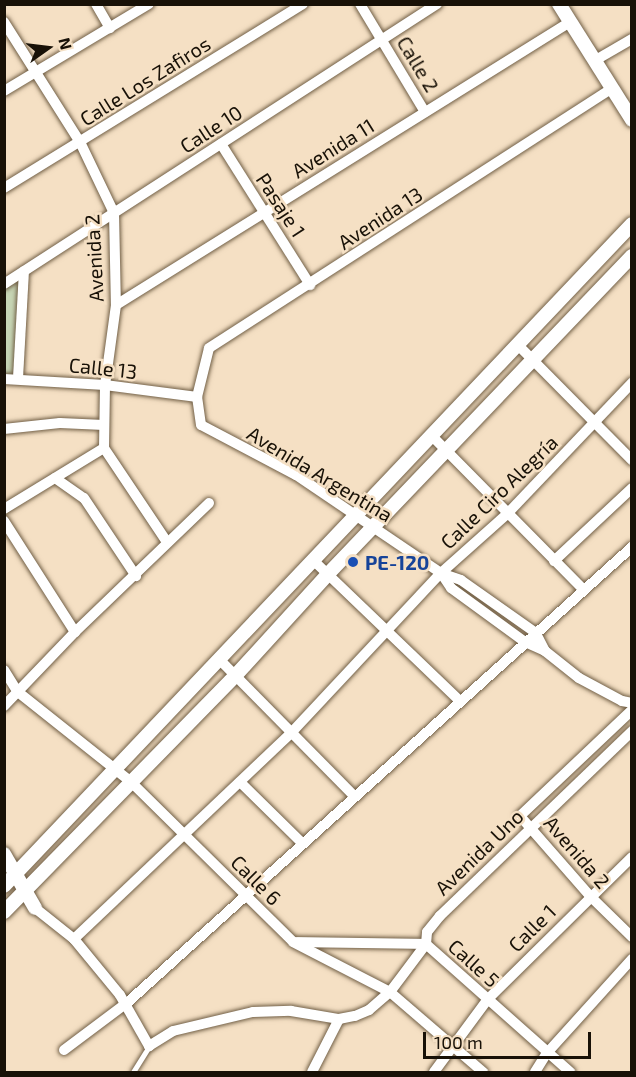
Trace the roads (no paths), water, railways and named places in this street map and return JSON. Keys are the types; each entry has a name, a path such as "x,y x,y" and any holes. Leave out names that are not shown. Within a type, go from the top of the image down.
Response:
{"street":[{"path":"96,4 110,28"},
{"path":"4,91 149,4"},
{"name":"Calle Los Zafiros","path":"4,188 303,4"},
{"name":"Calle 2","path":"360,4 425,112"},
{"name":"Calle 10","path":"4,284 437,4"},
{"path":"559,4 632,120"},
{"name":"Avenida 2","path":"4,22 80,142 114,213 116,305 105,385 104,448"},
{"name":"Avenida 11","path":"116,305 570,22"},
{"path":"594,61 632,39"},
{"name":"Avenida 13","path":"197,398 209,348 611,89"},
{"name":"Pasaje 1","path":"220,144 310,285"},
{"path":"8,880 117,770 632,224"},
{"path":"4,912 234,676 328,574 632,256"},
{"path":"18,378 24,271"},
{"path":"518,345 632,460"},
{"name":"Calle 13","path":"4,379 18,378 105,385 197,398"},
{"name":"Calle Ciro Alegría","path":"74,939 292,732 441,573 508,513 632,383"},
{"name":"Avenida Argentina","path":"197,398 201,425 296,475 441,573 461,580 536,633"},
{"path":"4,429 60,423 104,425"},
{"path":"432,436 584,590"},
{"path":"4,508 104,448 167,542"},
{"path":"55,478 84,498 136,576"},
{"path":"554,561 632,488"},
{"path":"4,706 75,632 136,576 167,542 209,503"},
{"path":"4,521 75,632"},
{"path":"64,1050 124,1003 632,547"},
{"path":"314,561 460,701"},
{"name":"Avenida Argentina","path":"441,573 451,588 525,642 545,651"},
{"path":"536,633 545,651 579,678 622,701 632,703"},
{"path":"220,660 354,796"},
{"name":"Calle 6","path":"4,670 18,692 130,781 294,942 390,992 483,1072"},
{"name":"Avenida Uno","path":"520,816 632,710"},
{"name":"Avenida Uno","path":"339,1019 369,1010 390,992 426,944 427,932 440,916 632,731"},
{"path":"240,782 302,843"},
{"name":"Avenida 2","path":"520,816 590,896 632,938"},
{"path":"4,854 8,880 35,908 74,939 124,1003 149,1046 173,1031 265,1010 291,1011 339,1019 312,1072"},
{"path":"590,896 632,857"},
{"name":"Calle 1","path":"434,1072 488,999 590,896"},
{"name":"Calle 5","path":"294,942 426,944 570,1072"},
{"path":"535,1072 547,1053 632,959"}],"lane":[{"path":"133,1072 149,1046"}],"place":[{"name":"PE-120","path":"353,562"}]}
